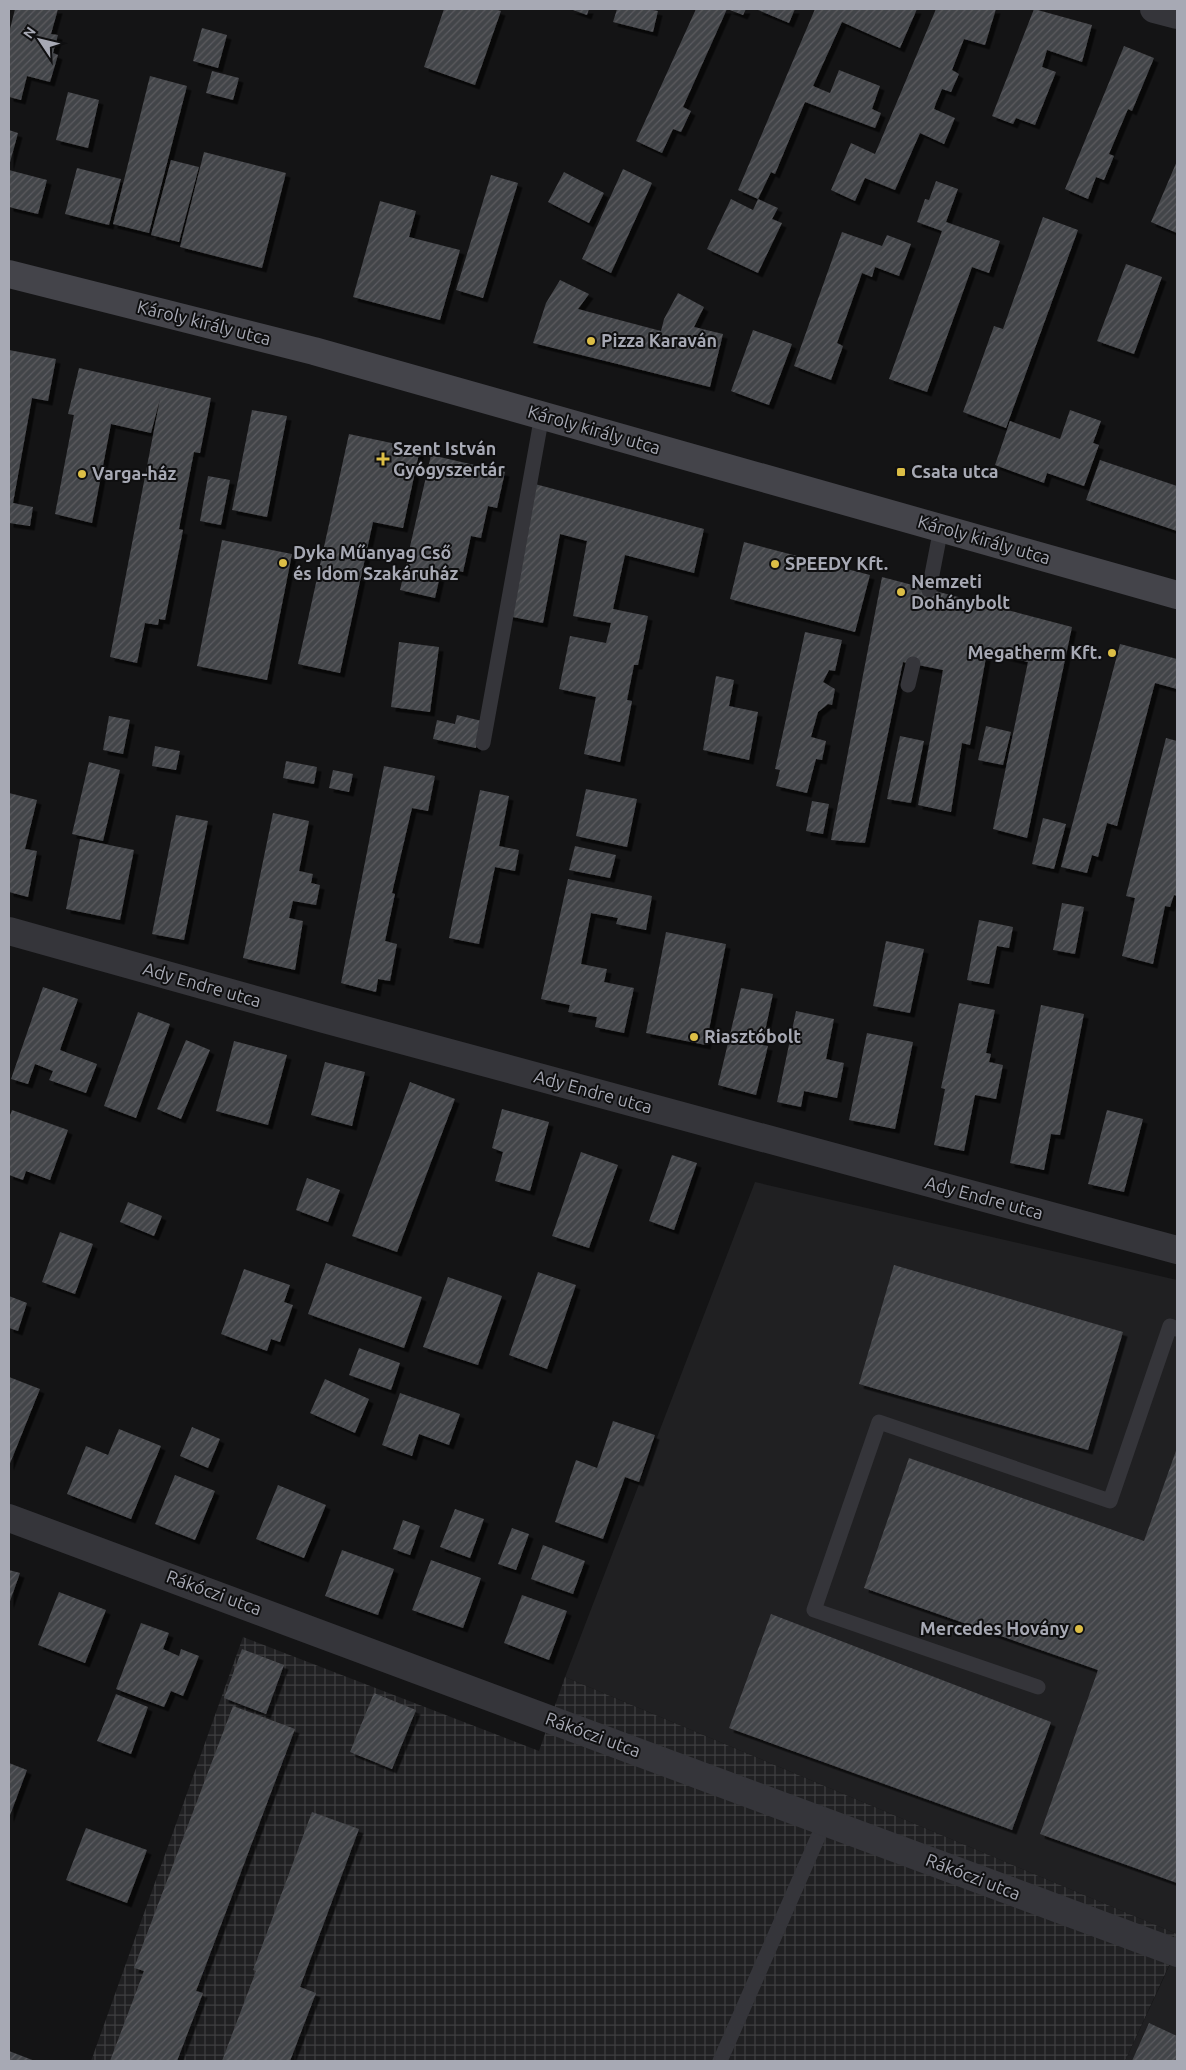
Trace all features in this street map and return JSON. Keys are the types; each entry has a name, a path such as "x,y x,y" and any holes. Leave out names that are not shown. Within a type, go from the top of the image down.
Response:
{"street":[{"path":"1154,9 1177,15"},
{"name":"Károly király utca","path":"9,274 314,351 1177,595"},
{"name":"Ady Endre utca","path":"9,931 324,1019 1177,1250"},
{"name":"Rákóczi utca","path":"9,1518 1177,1953"}],"lane":[{"path":"483,743 542,415"},
{"path":"929,590 942,528"},
{"path":"908,685 913,664"},
{"path":"1038,1687 814,1610 879,1422 1110,1501 1170,1326 1177,1329"},
{"path":"720,2061 825,1821"}],"shaded area":[{"path":"755,1182 1177,1280 1177,1934 565,1677"},
{"path":"243,1637 539,1751 565,1677 1177,1934 1177,1948 1125,2061 91,2061"},
{"path":"1177,1948 1177,2061 1125,2061 1161,1984"}],"building":[{"path":"15,9 58,9 51,34 58,35 53,53 58,55 50,82 27,76 21,100 9,97 9,33"},
{"path":"444,9 494,9 501,11 475,85 424,67"},
{"path":"570,9 589,9 587,15"},
{"path":"617,9 648,9 658,11 653,32 613,22"},
{"path":"696,9 727,9 683,107 691,111 681,132 673,129 662,153 636,141"},
{"path":"727,9 746,9 743,15"},
{"path":"758,9 795,9 789,23"},
{"path":"815,9 917,9 900,48 842,22 813,86 830,93 839,70 880,86 872,109 881,113 875,128 805,102 775,174 771,172 758,199 738,190"},
{"path":"936,9 996,9 985,45 964,39 952,70 959,74 951,92 942,89 936,103 934,109 955,118 944,144 920,133 895,190 865,178 855,201 831,190 851,143 875,154"},
{"path":"1034,9 1092,25 1082,62 1047,50 1042,67 1056,72 1035,125 1016,118 1013,124 992,116"},
{"path":"202,28 227,35 218,68 193,61"},
{"path":"1124,46 1154,58 1132,111 1128,109 1109,154 1114,156 1104,180 1096,177 1088,199 1065,189"},
{"path":"212,71 239,78 233,100 206,93"},
{"path":"150,76 187,86 149,233 113,224"},
{"path":"68,92 99,100 88,148 56,140"},
{"path":"9,130 18,133 9,166"},
{"path":"204,152 286,173 262,268 180,247"},
{"path":"171,160 199,167 179,242 151,235"},
{"path":"1177,161 1177,233 1151,222"},
{"path":"77,168 121,179 109,225 65,214"},
{"path":"623,169 652,183 611,273 582,259"},
{"path":"9,170 47,180 38,214 9,207"},
{"path":"564,172 604,193 589,223 548,202"},
{"path":"491,175 518,183 483,298 456,290"},
{"path":"936,181 958,189 946,222 1000,241 989,273 972,267 927,392 889,379 942,231 917,222 925,199 929,200"},
{"path":"731,199 753,210 758,199 778,208 772,219 782,223 758,273 707,249"},
{"path":"380,201 416,211 409,237 460,250 440,320 353,297"},
{"path":"1043,217 1078,230 1006,428 963,412 994,326 1003,329"},
{"path":"842,232 882,246 887,235 911,244 899,276 875,267 872,277 862,273 837,343 843,346 831,380 794,366"},
{"path":"1126,264 1162,277 1134,354 1097,341"},
{"path":"560,280 589,294 578,309 661,331 664,319 678,293 704,307 694,327 723,334 710,387 533,343 546,303"},
{"path":"753,330 792,344 769,405 731,391"},
{"path":"9,350 56,359 48,401 32,398 13,503 33,507 30,526 9,523"},
{"path":"79,368 211,398 200,453 194,452 179,529 183,530 165,620 159,619 158,625 145,623 137,663 110,657 160,399 151,433 111,424 92,523 55,514 74,415 68,414"},
{"path":"252,410 287,416 267,517 232,510"},
{"path":"1070,410 1101,421 1093,443 1099,445 1084,486 1047,473 1044,483 995,465 1010,421 1060,439"},
{"path":"349,434 420,449 403,528 373,522 340,673 298,664"},
{"path":"431,455 505,472 497,508 488,506 481,538 471,536 463,572 442,567 435,598 400,590"},
{"path":"1100,460 1177,486 1177,531 1086,500"},
{"path":"208,476 230,480 221,525 200,521"},
{"path":"535,484 704,529 694,573 625,555 613,609 648,616 638,665 634,665 627,700 632,701 620,762 584,754 596,697 559,689 570,636 606,643 611,623 573,616 587,541 560,534 543,623 508,616"},
{"path":"222,540 292,554 267,680 197,666"},
{"path":"744,542 870,575 855,632 730,599"},
{"path":"882,577 1072,627 1027,838 993,829 1028,662 987,652 970,745 962,743 951,812 918,805 943,670 903,662 865,843 831,840"},
{"path":"805,632 842,640 835,671 829,670 823,682 835,689 832,705 828,704 818,712 811,737 826,741 822,760 816,759 807,793 776,786 780,770 775,769"},
{"path":"399,642 439,647 430,712 391,707"},
{"path":"1120,644 1177,659 1177,689 1155,683 1117,826 1107,823 1098,857 1092,855 1087,873 1061,867"},
{"path":"716,676 734,680 729,706 758,712 749,760 703,750"},
{"path":"457,715 482,721 476,748 433,739 437,720 455,724"},
{"path":"109,716 130,720 123,754 103,750"},
{"path":"986,726 1011,732 1003,765 978,760"},
{"path":"900,736 924,741 911,803 887,799"},
{"path":"1166,738 1177,741 1177,896 1174,895 1170,907 1165,906 1153,964 1122,956 1135,898 1126,896"},
{"path":"155,746 180,751 176,770 152,766"},
{"path":"286,761 317,767 314,784 283,778"},
{"path":"89,762 120,770 103,841 72,834"},
{"path":"384,766 435,776 428,811 412,808 392,893 395,894 385,941 397,944 390,981 378,979 376,992 341,983"},
{"path":"333,770 353,774 349,792 329,788"},
{"path":"586,789 637,799 627,847 576,836"},
{"path":"480,790 509,796 499,846 519,850 515,871 495,867 479,944 449,938"},
{"path":"9,793 37,800 25,849 37,851 28,897 9,892"},
{"path":"812,801 829,804 823,834 806,831"},
{"path":"273,813 309,821 299,871 313,874 311,883 320,885 316,905 293,901 289,918 303,921 295,970 243,958"},
{"path":"176,815 208,821 184,940 152,934"},
{"path":"1043,818 1066,824 1054,869 1032,864"},
{"path":"80,839 134,850 120,920 66,909"},
{"path":"575,846 616,855 610,878 569,870"},
{"path":"568,879 652,896 646,930 616,924 618,918 591,913 581,964 607,969 604,982 634,988 624,1033 595,1027 597,1017 568,1012 570,1005 541,999"},
{"path":"1062,903 1084,907 1075,954 1053,950"},
{"path":"979,920 1013,927 1009,948 997,946 989,984 967,980"},
{"path":"666,932 726,944 706,1045 646,1033"},
{"path":"886,941 924,949 910,1013 873,1006"},
{"path":"43,987 78,999 60,1050 97,1064 86,1093 49,1080 53,1071 35,1064 28,1084 11,1079"},
{"path":"741,988 773,994 762,1045 768,1046 756,1095 718,1085"},
{"path":"959,1003 995,1010 986,1053 991,1054 989,1062 1003,1065 996,1099 975,1095 964,1151 934,1145 945,1089 941,1088"},
{"path":"1041,1005 1084,1014 1060,1135 1051,1134 1044,1170 1010,1163"},
{"path":"796,1011 834,1019 826,1059 844,1063 837,1098 804,1091 801,1107 777,1102"},
{"path":"138,1012 170,1024 136,1118 104,1106"},
{"path":"867,1033 913,1042 895,1129 849,1120"},
{"path":"186,1040 210,1050 181,1119 157,1109"},
{"path":"234,1041 287,1055 268,1125 216,1111"},
{"path":"325,1062 365,1072 352,1126 311,1115"},
{"path":"410,1082 455,1099 397,1252 352,1236"},
{"path":"502,1109 549,1122 530,1191 495,1181 503,1152 492,1148"},
{"path":"12,1110 68,1130 50,1180 26,1171 23,1180 9,1175 9,1118"},
{"path":"1107,1110 1143,1119 1124,1192 1088,1184"},
{"path":"581,1152 618,1165 589,1248 552,1236"},
{"path":"672,1155 697,1163 674,1230 649,1221"},
{"path":"307,1178 340,1190 328,1222 296,1210"},
{"path":"128,1202 162,1216 154,1236 120,1222"},
{"path":"60,1232 93,1244 75,1294 42,1282"},
{"path":"326,1263 422,1297 404,1348 308,1314"},
{"path":"894,1265 1123,1332 1088,1450 859,1384"},
{"path":"244,1269 290,1285 284,1302 293,1305 280,1342 271,1339 267,1351 221,1334"},
{"path":"538,1272 576,1285 547,1369 509,1355"},
{"path":"448,1277 502,1296 478,1365 423,1347"},
{"path":"9,1296 27,1303 18,1331 9,1328"},
{"path":"359,1348 400,1363 391,1390 349,1375"},
{"path":"9,1377 40,1389 9,1466"},
{"path":"325,1379 369,1399 355,1433 310,1413"},
{"path":"400,1393 460,1414 449,1445 419,1434 412,1456 382,1445"},
{"path":"613,1421 655,1435 639,1482 625,1477 603,1539 555,1522 576,1460 597,1468"},
{"path":"192,1427 220,1439 208,1468 180,1456"},
{"path":"119,1429 161,1446 131,1519 67,1494 86,1446 108,1455"},
{"name":"Mercedes Hovány","path":"1177,1448 1177,1883 1040,1834 1098,1670 864,1588 909,1458 1144,1541"},
{"path":"175,1475 215,1491 195,1540 155,1524"},
{"path":"278,1485 326,1505 304,1558 256,1539"},
{"path":"455,1509 484,1519 470,1558 440,1547"},
{"path":"403,1520 420,1526 410,1555 393,1549"},
{"path":"512,1528 529,1534 516,1570 498,1564"},
{"path":"543,1545 585,1561 573,1594 531,1579"},
{"path":"342,1550 394,1569 378,1615 325,1596"},
{"path":"431,1560 481,1578 463,1628 412,1610"},
{"path":"9,1570 20,1573 9,1604"},
{"path":"59,1592 106,1610 85,1663 38,1645"},
{"path":"522,1595 567,1611 549,1660 504,1643"},
{"path":"771,1614 1051,1722 1012,1830 729,1728"},
{"path":"141,1623 169,1633 163,1649 179,1656 181,1649 199,1656 183,1696 171,1691 164,1707 116,1689"},
{"path":"242,1649 284,1665 266,1714 224,1698"},
{"path":"374,1693 416,1710 392,1769 350,1752"},
{"path":"116,1694 148,1707 131,1754 97,1741"},
{"path":"233,1706 295,1729 196,1991 203,1993 177,2061 110,2061 144,1971 134,1968"},
{"path":"9,1763 27,1770 9,1818"},
{"path":"312,1812 359,1829 300,1987 316,1993 290,2061 222,2061 256,1971 253,1970"},
{"path":"86,1828 147,1850 127,1903 66,1880"},
{"path":"1149,2023 1177,2036 1177,2061 1132,2061"},
{"path":"9,2051 35,2061 9,2061"}],"place":[{"name":"Pizza Karaván","path":"591,341"},
{"name":"Szent István Gyógyszertár","path":"383,459"},
{"name":"Csata utca","path":"901,472"},
{"name":"Varga-ház","path":"82,474"},
{"name":"Dyka Műanyag Cső és Idom Szakáruház","path":"283,563"},
{"name":"SPEEDY Kft.","path":"775,564"},
{"name":"Nemzeti Dohánybolt","path":"901,592"},
{"name":"Megatherm Kft.","path":"1112,653"},
{"name":"Riasztóbolt","path":"694,1037"},
{"name":"Mercedes Hovány","path":"1079,1629"}]}
